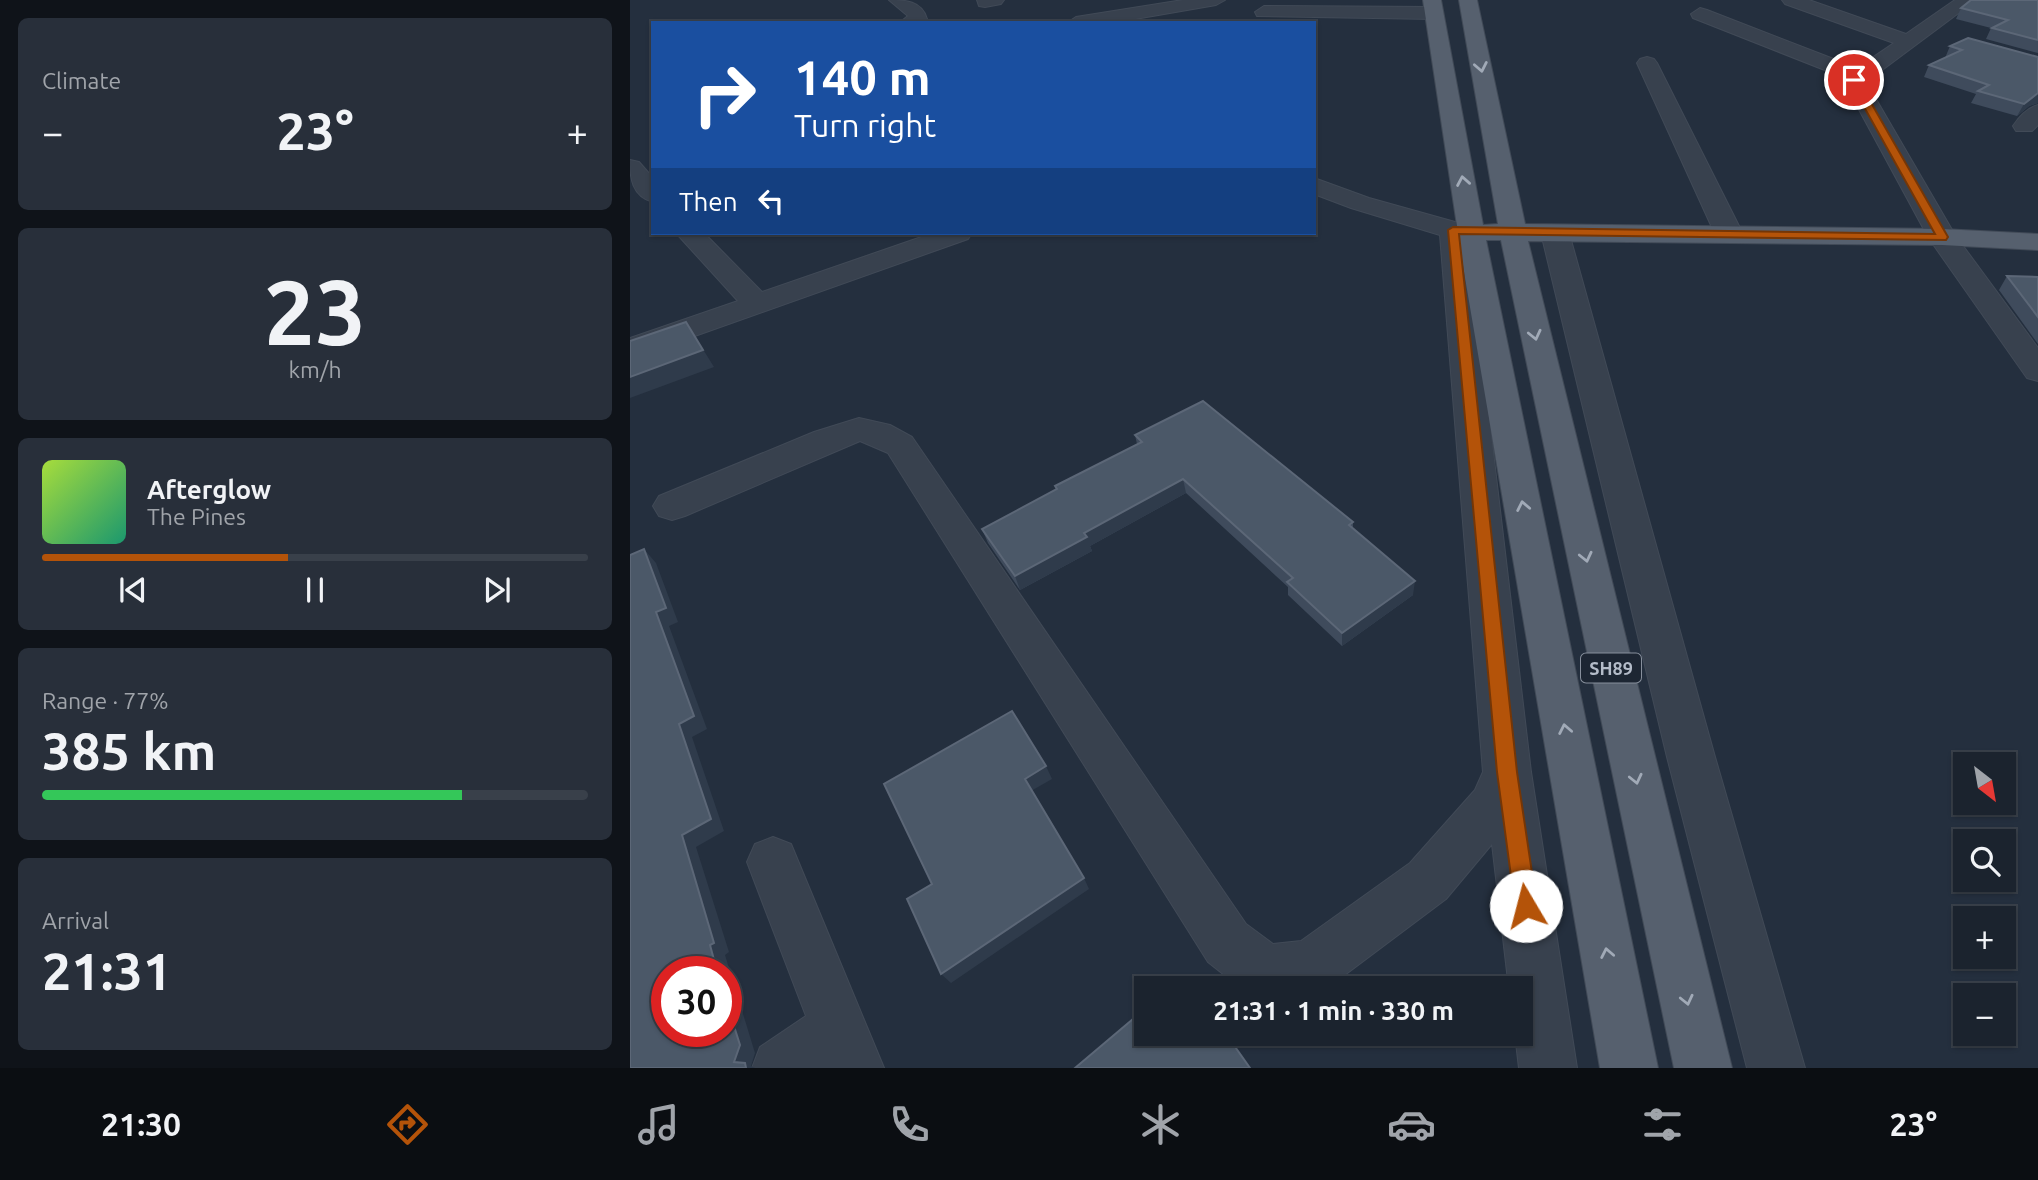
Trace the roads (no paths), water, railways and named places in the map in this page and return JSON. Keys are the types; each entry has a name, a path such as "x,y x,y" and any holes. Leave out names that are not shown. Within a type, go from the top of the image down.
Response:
{"main road":[{"name":"SH89","path":"1468,0 1487,247 1629,1068"},
{"name":"SH89","path":"1432,6 1487,247 1703,1068"},
{"path":"1487,247 1555,233 1942,237 2038,242"}],"street":[{"path":"898,0 917,14 918,19 913,21"},
{"path":"1088,21 1216,0"},
{"path":"1791,0 1916,36 1950,37"},
{"path":"1927,4 1959,6"},
{"path":"1261,12 1432,6"},
{"path":"1959,6 1854,80 1942,237 2038,371"},
{"path":"1700,14 1859,76"},
{"path":"1647,63 1729,234"},
{"path":"630,167 651,192"},
{"path":"1316,186 1487,247 1507,772 1548,1068"},
{"path":"1555,233 1691,757 1776,1068"},
{"path":"692,235 757,304"},
{"path":"630,349 952,235"},
{"path":"671,506 826,440 859,429 878,433 900,444 1227,943 1265,972 1311,967 1428,881 1492,806 1507,772"},
{"path":"773,862 847,1047 781,1068"}]}
